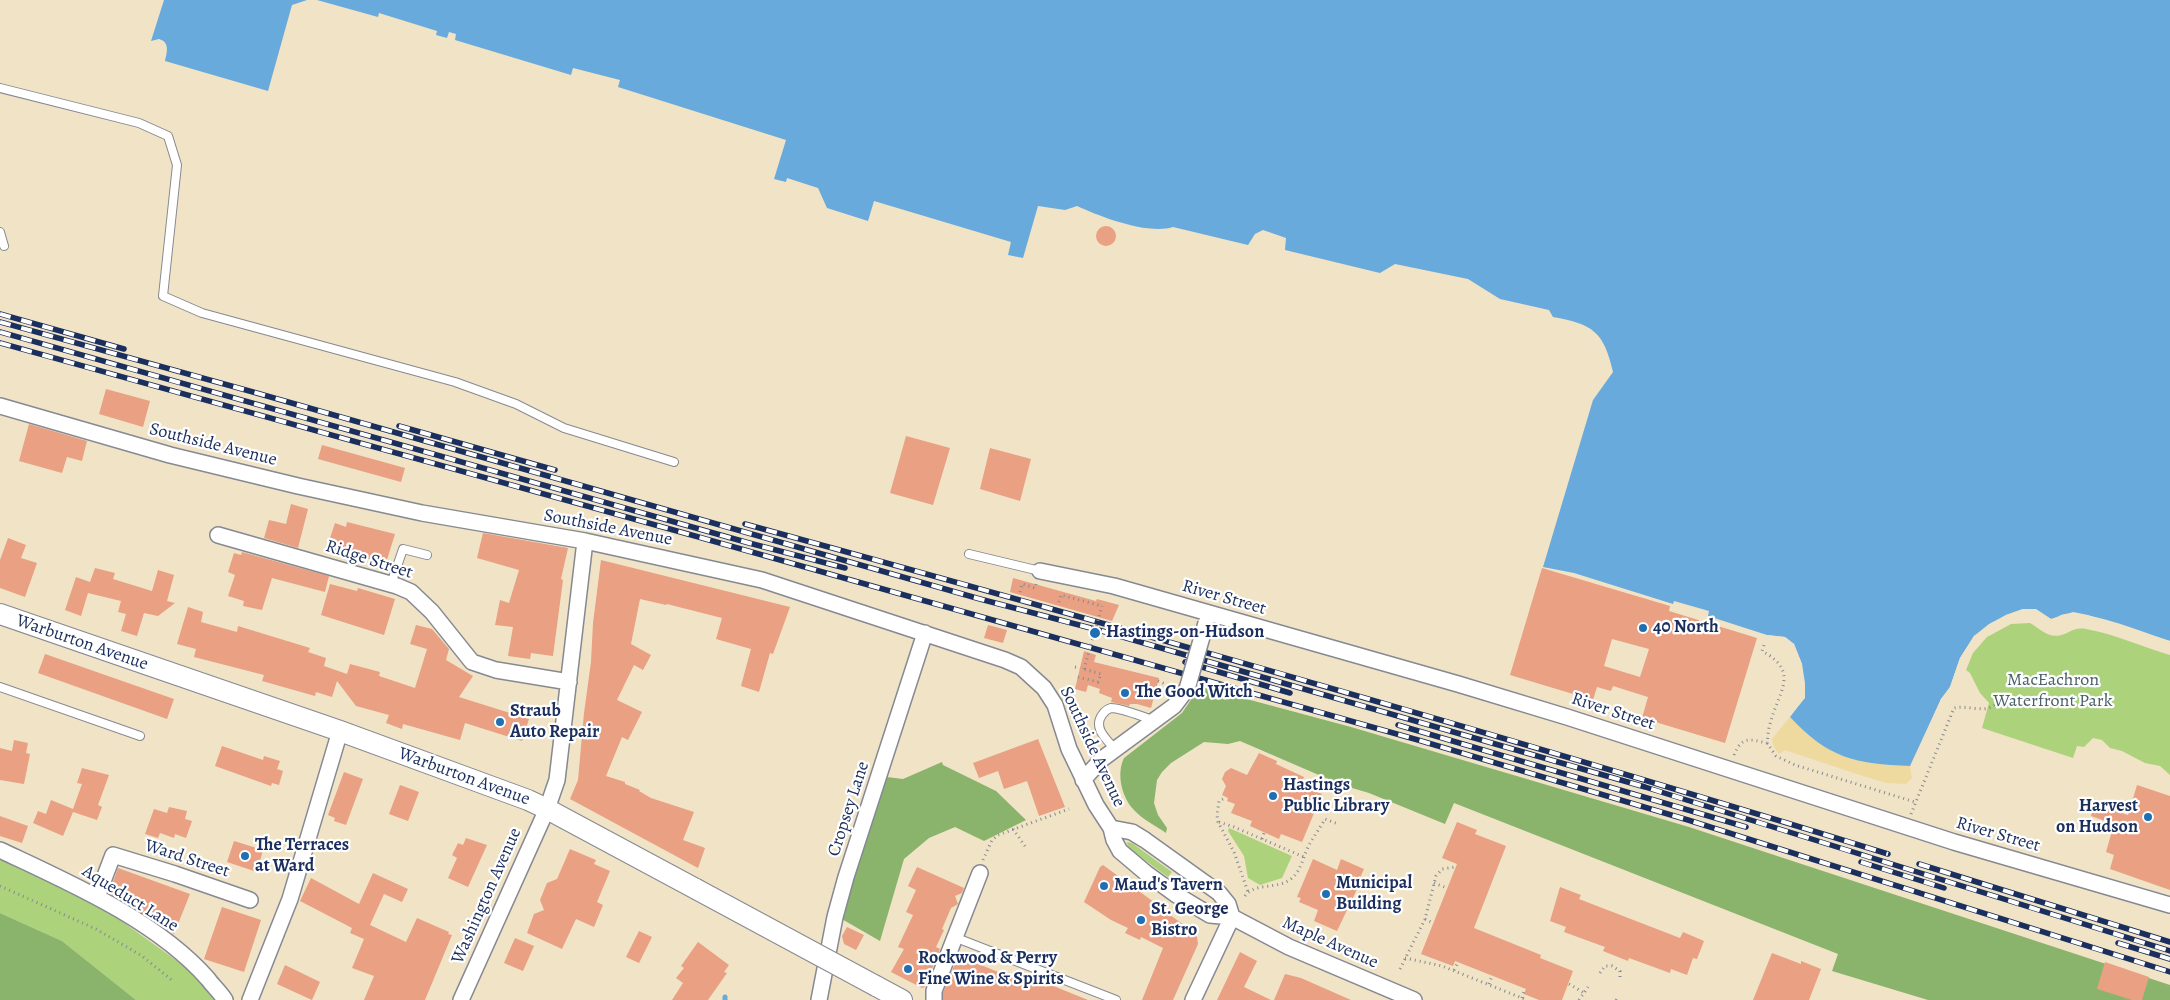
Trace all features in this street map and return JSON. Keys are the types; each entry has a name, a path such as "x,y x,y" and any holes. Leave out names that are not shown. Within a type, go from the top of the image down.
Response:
{"street":[{"name":"Southside Avenue","path":"0,406 170,455 298,486 422,513 585,541 762,580 1005,660 1031,674 1044,688 1054,705 1069,749 1083,780 1111,828 1114,840 1120,851 1174,894 1210,915 1232,917 1228,904 1219,893 1132,832 1111,828"},
{"name":"Ridge Street","path":"218,536 391,584 411,592 432,612 472,662 496,670 569,682"},
{"name":"Washington Avenue","path":"461,1000 547,809 557,780 585,541"},
{"name":"River Street","path":"1040,571 1114,586 1207,618 1567,716 1907,827 2170,905"},
{"name":"Warburton Avenue","path":"0,614 340,731 547,809 902,1000"},
{"path":"1083,780 1115,748 1174,706 1207,618"},
{"name":"Cropsey Lane","path":"819,1000 846,876 925,634"},
{"path":"250,1000 290,899 329,762 340,731"},
{"name":"Aqueduct Lane","path":"0,850 97,897 164,940 194,964 224,1000"},
{"name":"Ward Street","path":"97,897 113,855 250,900"},
{"path":"934,1000 934,991 981,868"},
{"path":"1193,1000 1232,917"},
{"name":"Maple Avenue","path":"1232,917 1289,947 1414,1000"}],"lane":[{"path":"0,88 139,123 168,136 177,165 163,296 202,313 456,382 516,404 564,428 674,462"},
{"path":"0,232 4,246"},
{"path":"391,584 403,549 427,555"},
{"path":"969,554 1040,571"},
{"path":"0,687 140,736"},
{"path":"1115,748 1099,728 1101,716 1104,712 1112,708 1155,720"},
{"path":"954,938 1116,1000"}],"path":[{"path":"1020,592 1022,584 1035,588"},
{"path":"1059,602 1061,595 1102,606 1084,669 1101,674 1098,682 1078,677"},
{"path":"1765,642 1762,651 1775,658 1781,666 1784,684 1770,724 1767,743"},
{"path":"1075,667 1080,668"},
{"path":"1158,681 1181,688"},
{"path":"1907,827 1915,802 1954,708 1963,706 1991,708 2008,695"},
{"path":"1728,770 1740,742 1750,739 1767,743 1776,756 1795,765 1915,802"},
{"path":"1222,799 1219,801 1218,822 1234,852 1248,892"},
{"path":"981,868 992,840 998,835 1069,809"},
{"path":"1245,896 1248,892 1286,883 1297,872 1325,819 1338,824"},
{"path":"1218,822 1304,857"},
{"path":"1013,830 1027,849"},
{"path":"1262,839 1264,833"},
{"path":"1400,969 1425,919 1436,876 1442,869 1455,867"},
{"path":"1434,883 1447,888"},
{"path":"0,886 96,929 142,956 174,981"},
{"path":"1425,919 1433,923"},
{"path":"1405,958 1432,963 1454,970 1527,1000"},
{"path":"1454,970 1456,964"},
{"path":"1600,972 1605,966 1612,966 1620,972 1620,981"},
{"path":"1489,984 1492,976"},
{"path":"1569,984 1584,993"},
{"path":"1579,1000 1588,986"},
{"path":"1522,998 1525,990"}],"green space":[{"name":"MacEachron Waterfront Park","path":"2030,623 2052,636 2061,635 2075,629 2086,629 2170,655 2170,775 2160,766 2145,763 2122,751 2110,748 2102,740 2093,738 2084,747 2077,746 2073,758 1982,728 1989,703 1980,693 1970,673 1966,670 1973,653 1987,637 2011,624"},
{"path":"1202,687 1351,727 1689,827 2170,985 2170,1000 1928,1000 1832,971 1838,954 1454,803 1445,824 1369,793 1342,785 1240,741 1228,744 1204,742 1171,763 1162,772 1157,780 1154,803 1158,815 1167,828 1166,833 1141,816 1130,805 1123,792 1120,771 1124,758 1182,713 1199,688"},
{"path":"942,762 943,765 996,791 1026,820 984,841 955,827 929,838 904,859 880,941 840,918 887,777 903,779"},
{"path":"1229,828 1292,856 1282,878 1260,885 1248,878 1244,856 1228,831"},
{"path":"1127,842 1132,843 1172,872 1168,877 1128,848"},
{"path":"0,858 95,902 187,968 215,1000 136,1000 62,941 0,913"},
{"path":"0,913 62,941 136,1000 0,1000"}],"sand":[{"path":"1790,717 1817,742 1830,750 1844,756 1873,763 1910,766 1912,778 1906,784 1887,783 1785,750 1779,754 1773,745 1772,739"}],"water":[{"path":"164,0 307,0 292,5 268,91 165,61 167,48 165,42 159,39 151,41"},
{"path":"317,0 2170,0 2170,641 2104,619 2077,614 2065,614 2051,619 2035,609 2023,609 2006,615 1974,636 1960,658 1950,687 1941,699 1910,766 1873,763 1844,756 1817,742 1790,717 1804,698 1802,664 1794,644 1785,637 1767,635 1708,616 1709,611 1674,601 1673,604 1574,573 1543,567 1593,400 1613,372 1601,339 1587,327 1553,317 1549,310 1500,299 1468,279 1395,264 1380,273 1285,250 1286,238 1263,230 1255,234 1248,245 1173,227 1151,229 1138,227 1111,220 1077,206 1065,210 1038,206 1023,258 1008,255 1011,242 874,201 868,221 827,208 818,188 787,178 786,182 774,179 786,140 618,87 620,80 573,68 571,75 455,40 456,34 449,32 447,38 436,35 437,31 379,13 378,17"}],"pier":[{"path":"2023,609 2036,609 2051,619 2073,612 2088,615 2170,641 2170,643 2073,615 2052,621 2035,612 2024,611 2007,617 1990,626 1976,638 1962,659 1953,688 1943,701 1917,759 1910,768 1941,699 1950,687 1960,658 1974,636 1989,624"},
{"path":"1765,636 1785,637 1794,644 1802,664 1805,698 1788,719 1788,716 1802,697 1803,683 1800,665 1792,645 1784,639 1772,639"}],"building":[{"path":"1106,226 1113,229 1116,236 1113,243 1106,246 1099,243 1096,236 1099,229"},
{"path":"106,389 150,401 143,427 99,414"},
{"path":"29,424 87,441 82,461 67,457 62,473 19,461"},
{"path":"906,436 950,448 933,505 890,493"},
{"path":"322,445 405,468 401,482 318,459"},
{"path":"990,448 1031,459 1020,501 980,489"},
{"path":"291,504 308,509 298,548 264,538 269,520 286,524"},
{"path":"347,522 395,534 386,563 333,550 328,544 335,523 346,527"},
{"path":"483,533 568,548 561,579 563,580 553,656 531,653 530,659 508,656 513,627 495,625 500,600 509,603 519,570 477,558"},
{"path":"8,538 26,545 21,558 37,563 25,597 0,588 0,560"},
{"path":"242,552 329,576 325,592 272,578 262,610 243,606 244,601 228,596 235,575 228,572 234,553 241,555"},
{"path":"601,560 790,607 773,654 770,653 759,692 741,686 751,649 716,639 722,618 640,599 631,644 651,655 643,670 634,665 617,700 642,712 628,740 622,737 606,776 625,782 625,784 640,790 651,798 694,812 683,840 705,848 698,868 570,799 578,780"},
{"path":"95,568 115,573 113,579 152,591 158,570 174,575 167,601 175,603 158,616 144,613 137,636 121,631 126,614 118,612 121,601 88,593 81,616 65,610 76,577 90,582"},
{"path":"1542,568 1670,606 1669,611 1757,638 1725,743 1642,718 1648,697 1613,686 1611,691 1597,687 1593,700 1510,675","holes":["1612,639 1649,649 1640,677 1604,666"]},
{"path":"1013,578 1096,601 1097,599 1119,605 1112,621 1010,592"},
{"path":"330,584 357,591 358,588 395,599 384,635 321,615"},
{"path":"188,607 203,612 201,622 237,632 238,626 310,648 308,652 326,658 324,666 347,674 350,664 380,672 379,676 415,688 427,649 410,644 416,625 432,629 449,649 446,660 473,676 459,697 529,719 522,741 465,723 460,740 403,724 402,729 386,723 389,715 356,706 337,681 332,697 316,692 315,696 262,681 264,675 194,657 196,649 177,644"},
{"path":"988,625 1007,630 1003,643 984,638"},
{"name":"Hastings-on-Hudson","path":"1084,651 1096,655 1094,662 1159,678 1151,708 1137,704 1130,704 1129,706 1111,702 1112,698 1099,693 1100,689 1088,685 1086,692 1075,689"},
{"path":"45,654 174,699 167,719 38,673"},
{"path":"1038,739 1065,807 1039,816 1027,781 1004,789 998,771 979,778 973,763"},
{"path":"14,740 28,743 26,753 30,754 24,784 0,780 0,748 12,751"},
{"path":"222,746 263,760 264,756 280,761 277,769 283,771 279,785 272,783 271,786 215,766"},
{"name":"Hastings Public Library","path":"1259,753 1277,761 1276,764 1304,777 1301,785 1322,794 1302,842 1281,834 1279,839 1250,826 1252,821 1231,813 1235,804 1227,801 1228,798 1222,795 1226,786 1222,779 1225,772 1231,768 1247,775"},
{"path":"82,768 109,775 98,805 102,807 97,820 73,812 63,836 33,823 38,811 46,814 51,800 73,809 82,784 77,783"},
{"path":"344,772 363,779 346,825 334,821 335,818 328,815"},
{"path":"400,785 419,792 408,821 389,814"},
{"name":"Harvest on Hudson","path":"2137,785 2170,796 2170,890 2110,869 2114,855 2106,852 2114,824 2091,816 2094,804 2128,815"},
{"path":"169,807 187,811 185,819 192,821 186,838 175,834 174,838 160,833 158,838 145,834 154,809 167,813"},
{"path":"0,816 28,826 22,843 0,836"},
{"path":"1457,822 1477,830 1475,834 1506,846 1474,928 1541,955 1540,958 1573,971 1562,1000 1539,1000 1524,994 1526,989 1455,961 1453,966 1421,954 1457,864 1442,858"},
{"path":"466,838 487,845 468,887 448,878 457,858 452,855 458,843 463,845"},
{"name":"The Terraces at Ward","path":"234,841 263,850 257,872 227,862"},
{"path":"570,849 596,860 594,864 610,871 597,902 603,905 594,927 576,919 562,949 527,933 534,914 544,910 540,900 547,883 557,879"},
{"name":"Municipal Building","path":"1313,859 1337,870 1341,859 1364,869 1357,884 1359,885 1337,931 1314,921 1318,910 1299,902 1301,898 1297,897"},
{"path":"1103,865 1187,927 1197,937 1198,944 1173,1000 1142,1000 1163,948 1141,937 1140,940 1125,933 1128,928 1111,920 1084,902 1100,867"},
{"path":"917,867 964,888 962,893 955,896 958,904 951,908 942,929 944,930 936,947 940,949 925,987 922,988 891,972 904,949 898,947 913,915 906,912 916,890 908,886"},
{"path":"118,868 190,894 174,934 109,893"},
{"path":"373,873 408,889 402,902 384,894 370,925 406,942 417,918 452,935 425,1000 364,1000 374,976 352,968 364,939 350,933 352,928 300,901 311,878 359,904"},
{"path":"1560,887 1581,895 1579,899 1680,938 1683,932 1704,941 1697,959 1693,958 1687,975 1671,969 1670,973 1629,958 1628,961 1603,951 1605,947 1564,932 1566,927 1550,921"},
{"path":"222,907 261,920 244,972 204,959"},
{"path":"847,927 864,935 856,950 844,944 842,936"},
{"path":"639,931 652,937 639,963 626,957"},
{"path":"515,938 534,946 523,971 504,963"},
{"path":"698,942 729,965 724,972 727,973 708,1000 672,1000 683,983 676,978 684,968 681,966"},
{"path":"1240,952 1257,961 1244,987 1271,1000 1217,1000"},
{"path":"1772,953 1821,969 1809,1000 1753,1000"},
{"path":"958,956 1016,979 1019,972 1088,1000 943,1000 943,993"},
{"path":"2105,962 2149,977 2142,1000 2132,1000 2097,989"},
{"path":"285,965 320,982 312,1000 277,984"},
{"path":"1285,974 1301,978 1351,1000 1274,1000"}],"railway":[{"path":"0,314 124,349"},
{"path":"0,322 980,599 1102,631 1645,787 2170,951"},
{"path":"0,332 749,543 845,568"},
{"path":"0,343 695,536 1418,740 1688,820 2170,972"},
{"path":"399,426 555,470"},
{"path":"745,524 1318,684 1888,854"},
{"path":"1185,662 1290,693"},
{"path":"1398,725 1746,827"},
{"path":"1861,862 1944,888"},
{"path":"1919,864 2170,942"},
{"path":"2118,943 2170,959"}],"place":[{"name":"40 North","path":"1643,628"},
{"name":"Hastings-on-Hudson","path":"1095,633"},
{"name":"The Good Witch","path":"1125,693"},
{"name":"Straub Auto Repair","path":"500,722"},
{"name":"Hastings Public Library","path":"1273,796"},
{"name":"Harvest on Hudson","path":"2148,817"},
{"name":"The Terraces at Ward","path":"245,856"},
{"name":"Maud's Tavern","path":"1104,886"},
{"name":"Municipal Building","path":"1326,894"},
{"name":"St. George Bistro","path":"1141,920"},
{"name":"Rockwood & Perry Fine Wine & Spirits","path":"908,969"}]}
